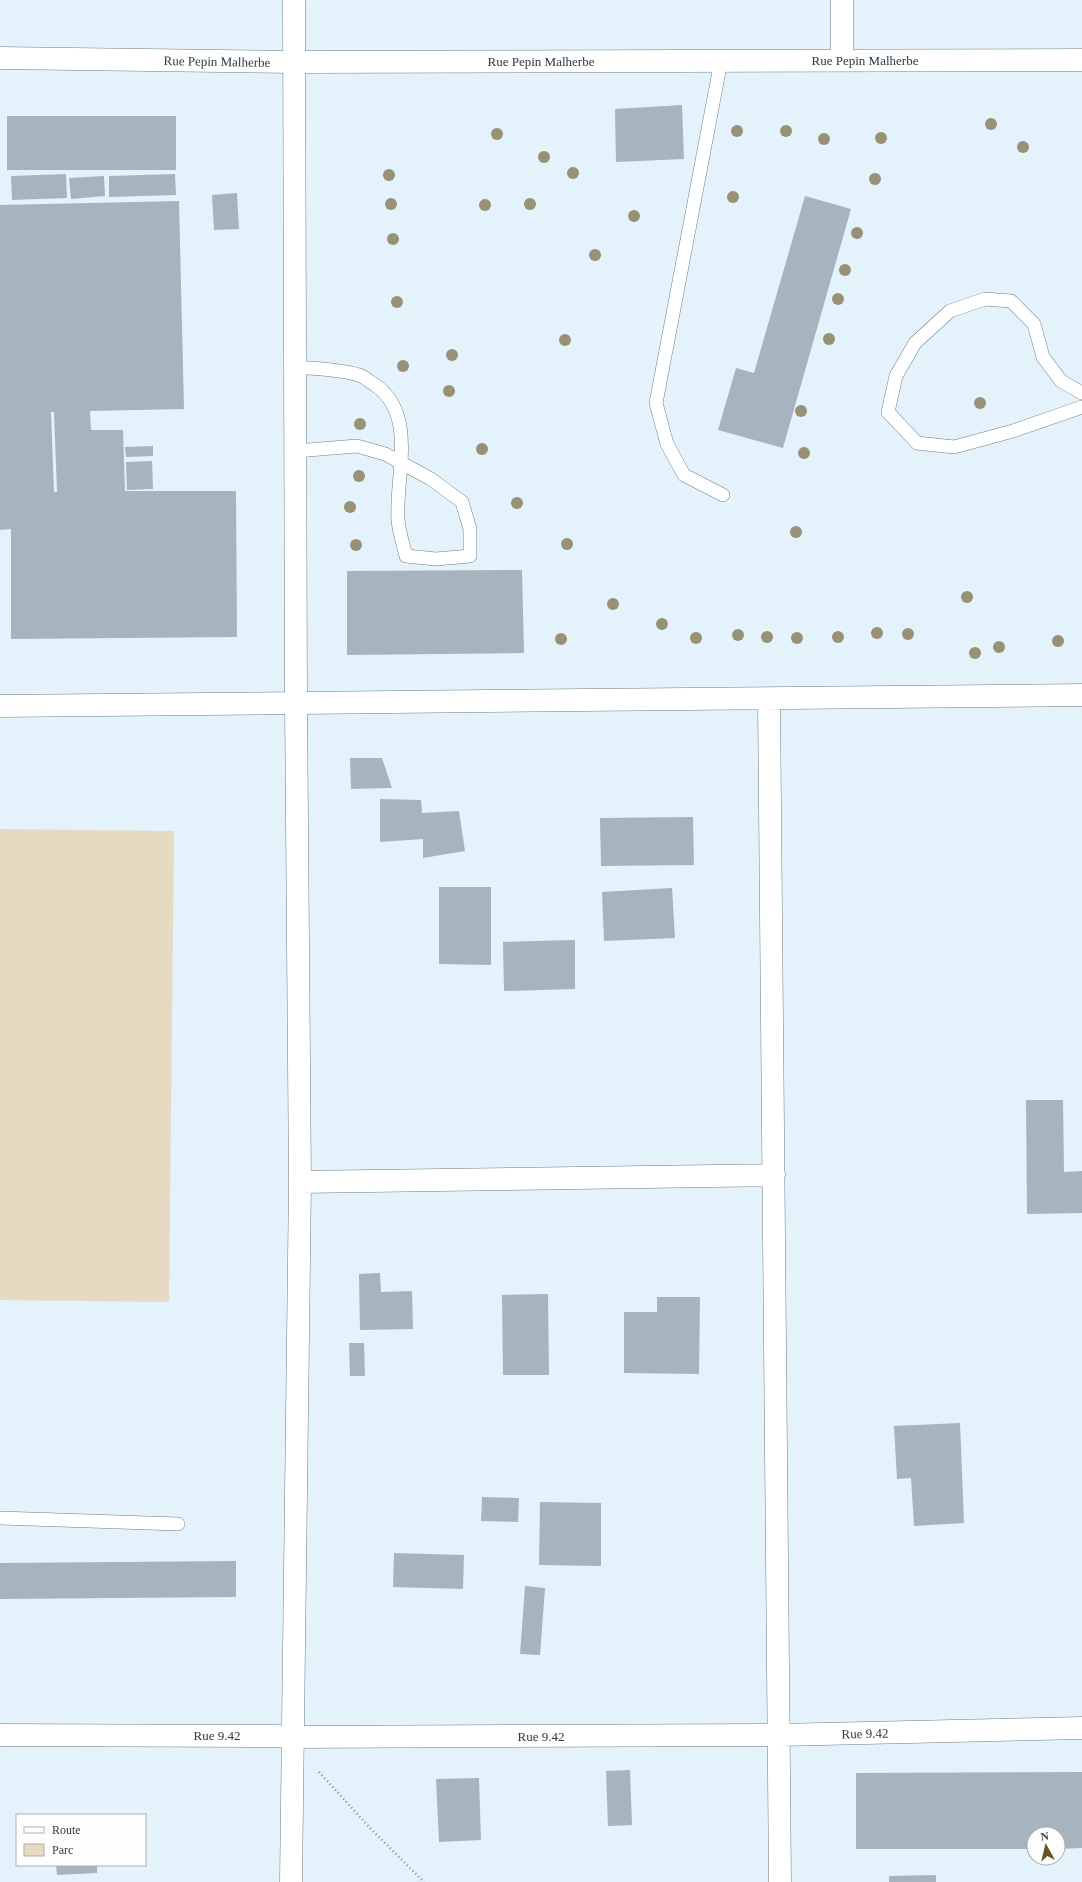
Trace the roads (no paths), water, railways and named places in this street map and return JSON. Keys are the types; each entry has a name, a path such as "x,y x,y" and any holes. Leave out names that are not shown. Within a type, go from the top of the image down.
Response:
{"street":[{"path":"290,1882 300,1182 296,703 296,62 294,0"},
{"path":"842,0 842,60"},
{"name":"Rue Pepin Malherbe","path":"0,58 296,62 1082,60"},
{"path":"0,706 1082,696"},
{"path":"769,699 780,1882"},
{"path":"300,1182 774,1175"},
{"name":"Rue 9.42","path":"0,1735 276,1736 292,1739 779,1735 1082,1728"}],"lane":[{"path":"721,61 656,403 667,444 684,475 723,495"},
{"path":"1082,393 1062,381 1043,357 1034,324 1011,301 985,299 950,311 915,343 896,376 888,412 917,443 954,446 1013,431 1082,407"},
{"path":"296,367 341,371 361,376 380,388 394,406 401,430 400,462 398,520 406,556 436,559 470,556 470,529 462,502 431,479 400,462 385,454 357,446 296,451"},
{"path":"0,1518 178,1524"}]}
